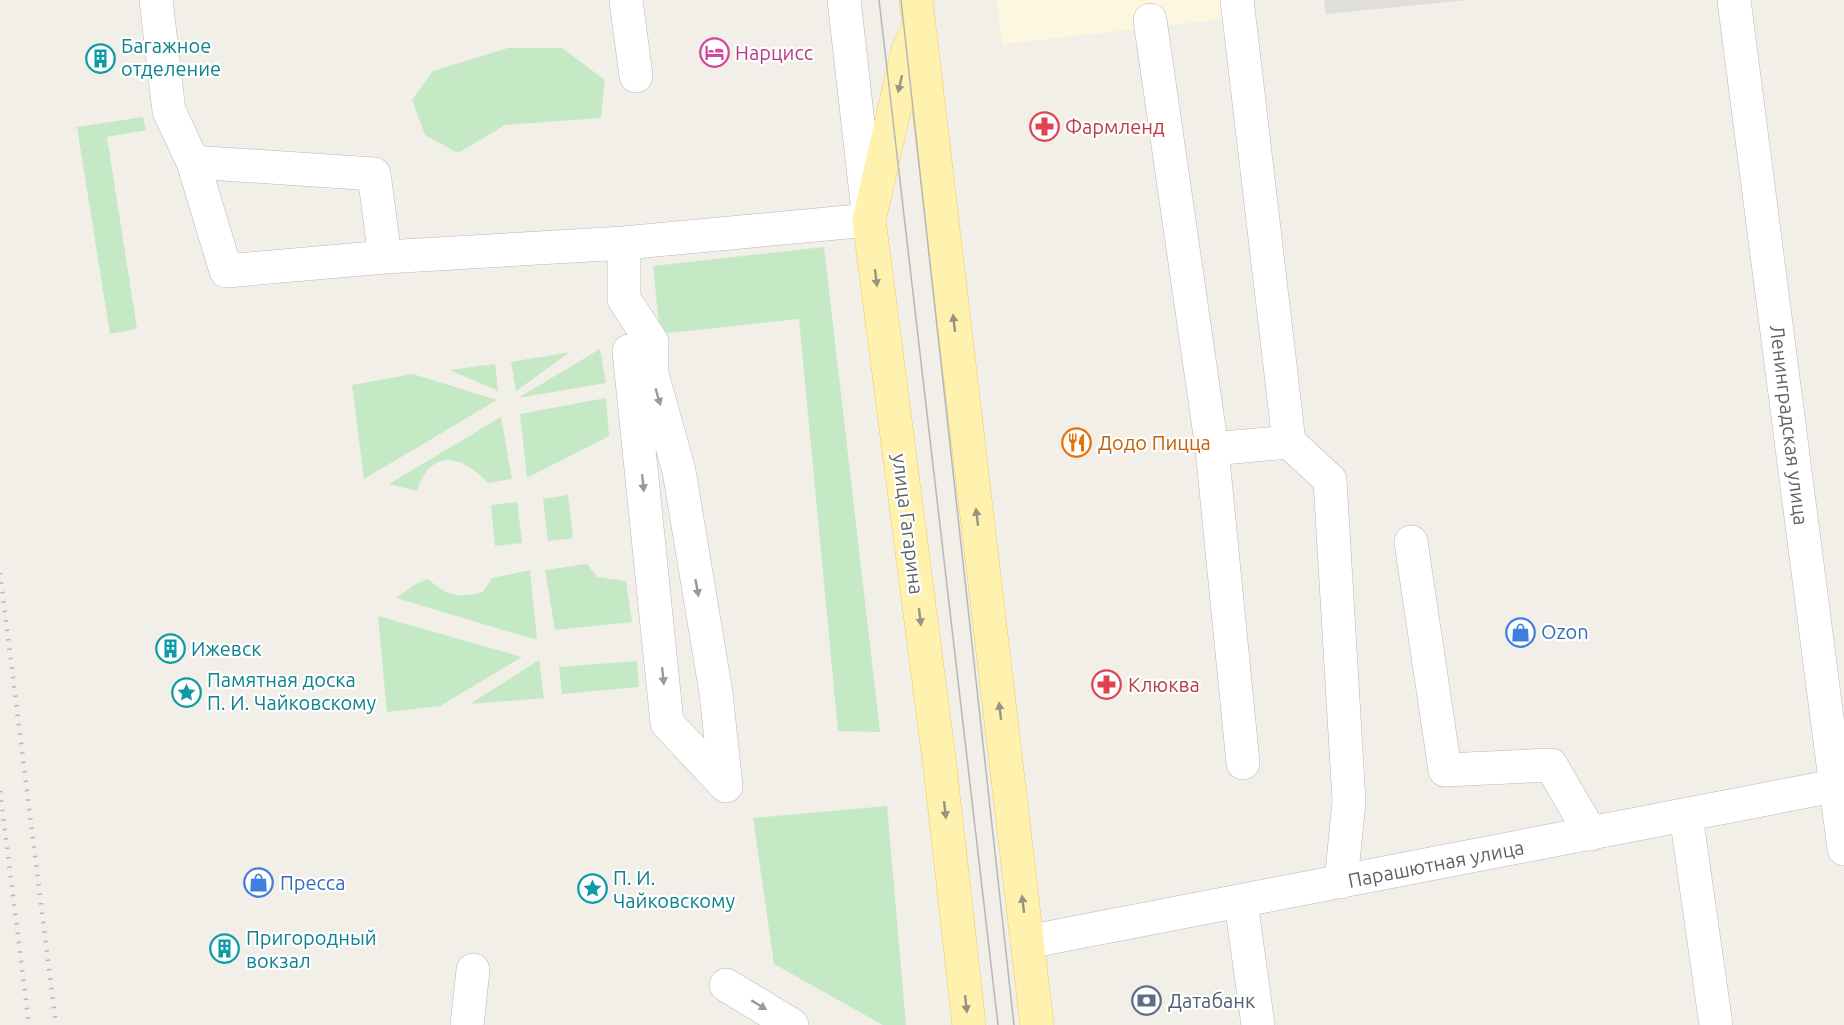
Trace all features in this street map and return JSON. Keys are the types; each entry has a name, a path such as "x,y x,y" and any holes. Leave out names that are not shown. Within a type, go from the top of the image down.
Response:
{"main road":[{"name":"улица Гагарина","path":"917,14 869,220 940,767 969,1025"},
{"name":"улица Гагарина","path":"917,14 1037,1025"}],"street":[{"path":"156,0 169,111 193,162 225,271 385,257 624,243 869,220 844,0"},
{"path":"626,0 636,76"},
{"path":"1237,0 1289,442 1330,480 1349,801 1341,882"},
{"name":"Ленинградская улица","path":"1734,0 1840,785 1844,849"},
{"path":"1150,20 1212,449 1243,763"},
{"path":"193,162 374,174 385,257"},
{"path":"624,243 624,299 667,723 726,786 716,693 680,471 652,374 652,342 624,299"},
{"path":"1212,449 1289,442"},
{"path":"1411,542 1445,770 1551,765 1591,834"},
{"name":"Парашютная улица","path":"1027,942 1840,785"},
{"path":"1686,815 1716,1025"},
{"path":"1241,902 1258,1025"},
{"path":"467,1025 473,970"},
{"path":"726,985 792,1025"}],"shaded area":[{"path":"997,0 1249,0 1250,16 1002,44"},
{"path":"1324,0 1468,0 1326,14"}],"green space":[{"path":"508,48 562,48 605,80 601,118 505,125 458,153 425,135 412,100 433,71"},
{"path":"143,117 146,130 107,137 137,329 110,334 77,127"},
{"path":"824,247 880,732 838,731 799,319 660,334 653,266"},
{"path":"600,349 606,383 518,398"},
{"path":"570,352 516,391 511,362"},
{"path":"495,364 498,391 450,370"},
{"path":"413,374 497,400 364,479 352,385"},
{"path":"606,398 609,436 527,478 520,414"},
{"path":"501,417 512,479 488,483 468,466 448,460 430,467 417,491 389,484"},
{"path":"568,495 573,538 548,541 543,499"},
{"path":"517,502 522,543 495,546 491,505"},
{"path":"587,564 597,577 626,581 632,622 555,630 545,570"},
{"path":"530,570 537,640 396,598 414,585 428,579 447,592 466,595 483,592 492,578"},
{"path":"378,616 522,657 440,706 387,712"},
{"path":"539,660 544,698 470,704"},
{"path":"637,661 639,687 562,694 559,667"},
{"path":"887,806 906,1025 883,1025 774,964 753,818"}],"tram line":[{"path":"879,0 998,1025"},
{"path":"901,0 1014,1025"}],"railway":[{"path":"0,573 56,1025"},
{"path":"0,791 29,1025"}],"place":[{"name":"Нарцисс","path":"714,53"},
{"name":"Багажное отделение","path":"100,58"},
{"name":"Фармленд","path":"1044,127"},
{"name":"Додо Пицца","path":"1077,443"},
{"name":"Ozon","path":"1520,632"},
{"name":"Ижевск","path":"170,649"},
{"name":"Клюква","path":"1107,685"},
{"name":"Памятная доска П. И. Чайковскому","path":"186,692"},
{"name":"Пресса","path":"259,883"},
{"name":"П. И. Чайковскому","path":"592,889"},
{"name":"Пригородный вокзал","path":"225,949"},
{"name":"Датабанк","path":"1147,1001"}]}
